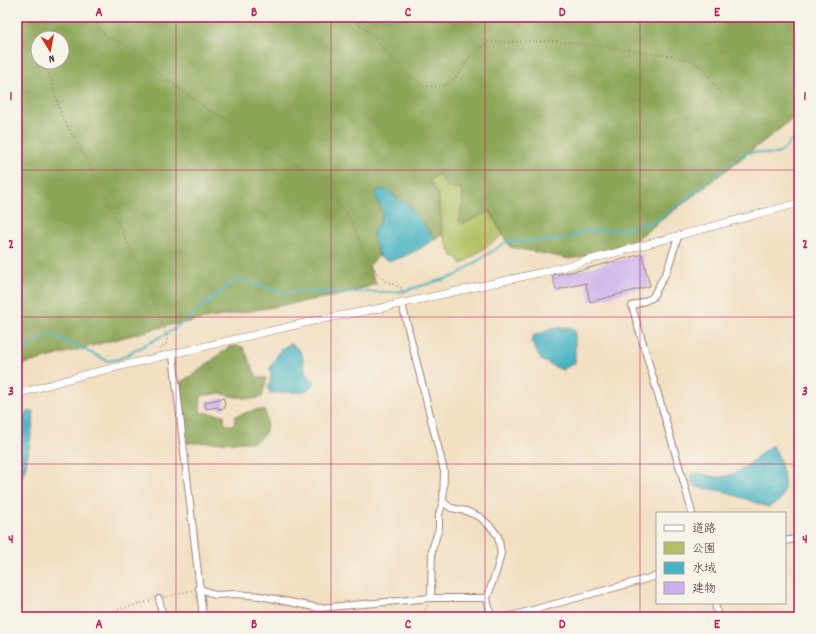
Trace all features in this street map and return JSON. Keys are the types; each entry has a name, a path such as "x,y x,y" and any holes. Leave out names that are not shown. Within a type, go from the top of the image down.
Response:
{"street":[{"path":"17,394 87,374 313,321 402,304 548,271 799,203"},
{"path":"678,237 667,271 652,298 632,306 692,512"},
{"path":"402,304 444,471 443,502 439,514 438,528 432,550 431,598"},
{"path":"173,355 203,617"},
{"path":"443,502 451,508 466,511 480,517 498,536 500,553 497,569 487,598 491,617"},
{"path":"786,541 799,538"},
{"path":"507,617 656,576"},
{"path":"199,588 215,595 235,594 260,596 319,608 431,598 487,598"},
{"path":"159,599 163,617"},
{"path":"715,604 718,617"}],"path":[{"path":"30,17 34,30"},
{"path":"93,17 100,30 107,37 139,51 159,73 208,110 224,117 250,138 296,164 331,195 348,216 376,272 385,281 402,288 403,295"},
{"path":"351,17 377,40 390,58 400,68 424,86 436,87 447,85 456,77 470,57 489,42 556,41 672,56 693,62 701,68 722,94"},
{"path":"48,70 62,116 92,169 148,285 165,331 167,337 166,343 153,354 153,359"},
{"path":"91,617 199,588"},
{"path":"422,617 431,598"}],"green space":[{"path":"17,17 799,17 799,114 624,249 570,259 510,247 490,211 463,224 459,220 464,197 461,189 447,188 439,173 429,181 438,194 442,235 435,239 406,202 400,201 388,190 375,195 382,209 381,221 374,230 373,235 379,256 369,266 376,284 346,294 166,326 17,366"},
{"path":"440,173 459,188 461,192 462,202 459,220 490,211 503,235 462,264 457,257 452,256 443,235 438,194 429,181"},
{"path":"229,347 243,347 257,377 266,378 262,397 252,399 229,396 221,393 201,396 200,412 224,415 225,425 234,425 236,416 255,410 265,410 267,425 265,433 258,440 253,442 186,443 179,383 194,374"}],"water":[{"path":"377,190 388,190 400,201 406,202 435,239 405,256 393,260 387,260 379,256 373,235 382,215 381,208 375,195"},
{"path":"567,327 575,331 575,363 562,370 541,360 532,343 532,338 533,336 549,329"},
{"path":"290,344 300,351 306,372 315,382 307,391 300,393 270,393 268,388 271,378 270,368 281,349"},
{"path":"33,411 34,417 26,466 19,485 17,486 17,419 27,412"},
{"path":"772,445 781,464 784,481 782,496 775,504 768,507 723,491 697,487 693,484 691,474 702,473 715,477 728,476 747,465"}],"building":[{"path":"642,254 650,286 590,302 586,283 556,290 552,275 581,270"},
{"path":"224,398 225,408 219,409 218,407 206,409 205,402"}],"waterway":[{"path":"17,355 46,336 55,336 108,361 119,359 173,330 238,279 280,292 396,292 455,276 506,242 557,240 569,238 584,231 620,230 643,225 664,216 741,155 752,152 772,154 779,153 787,146 799,129"}]}
